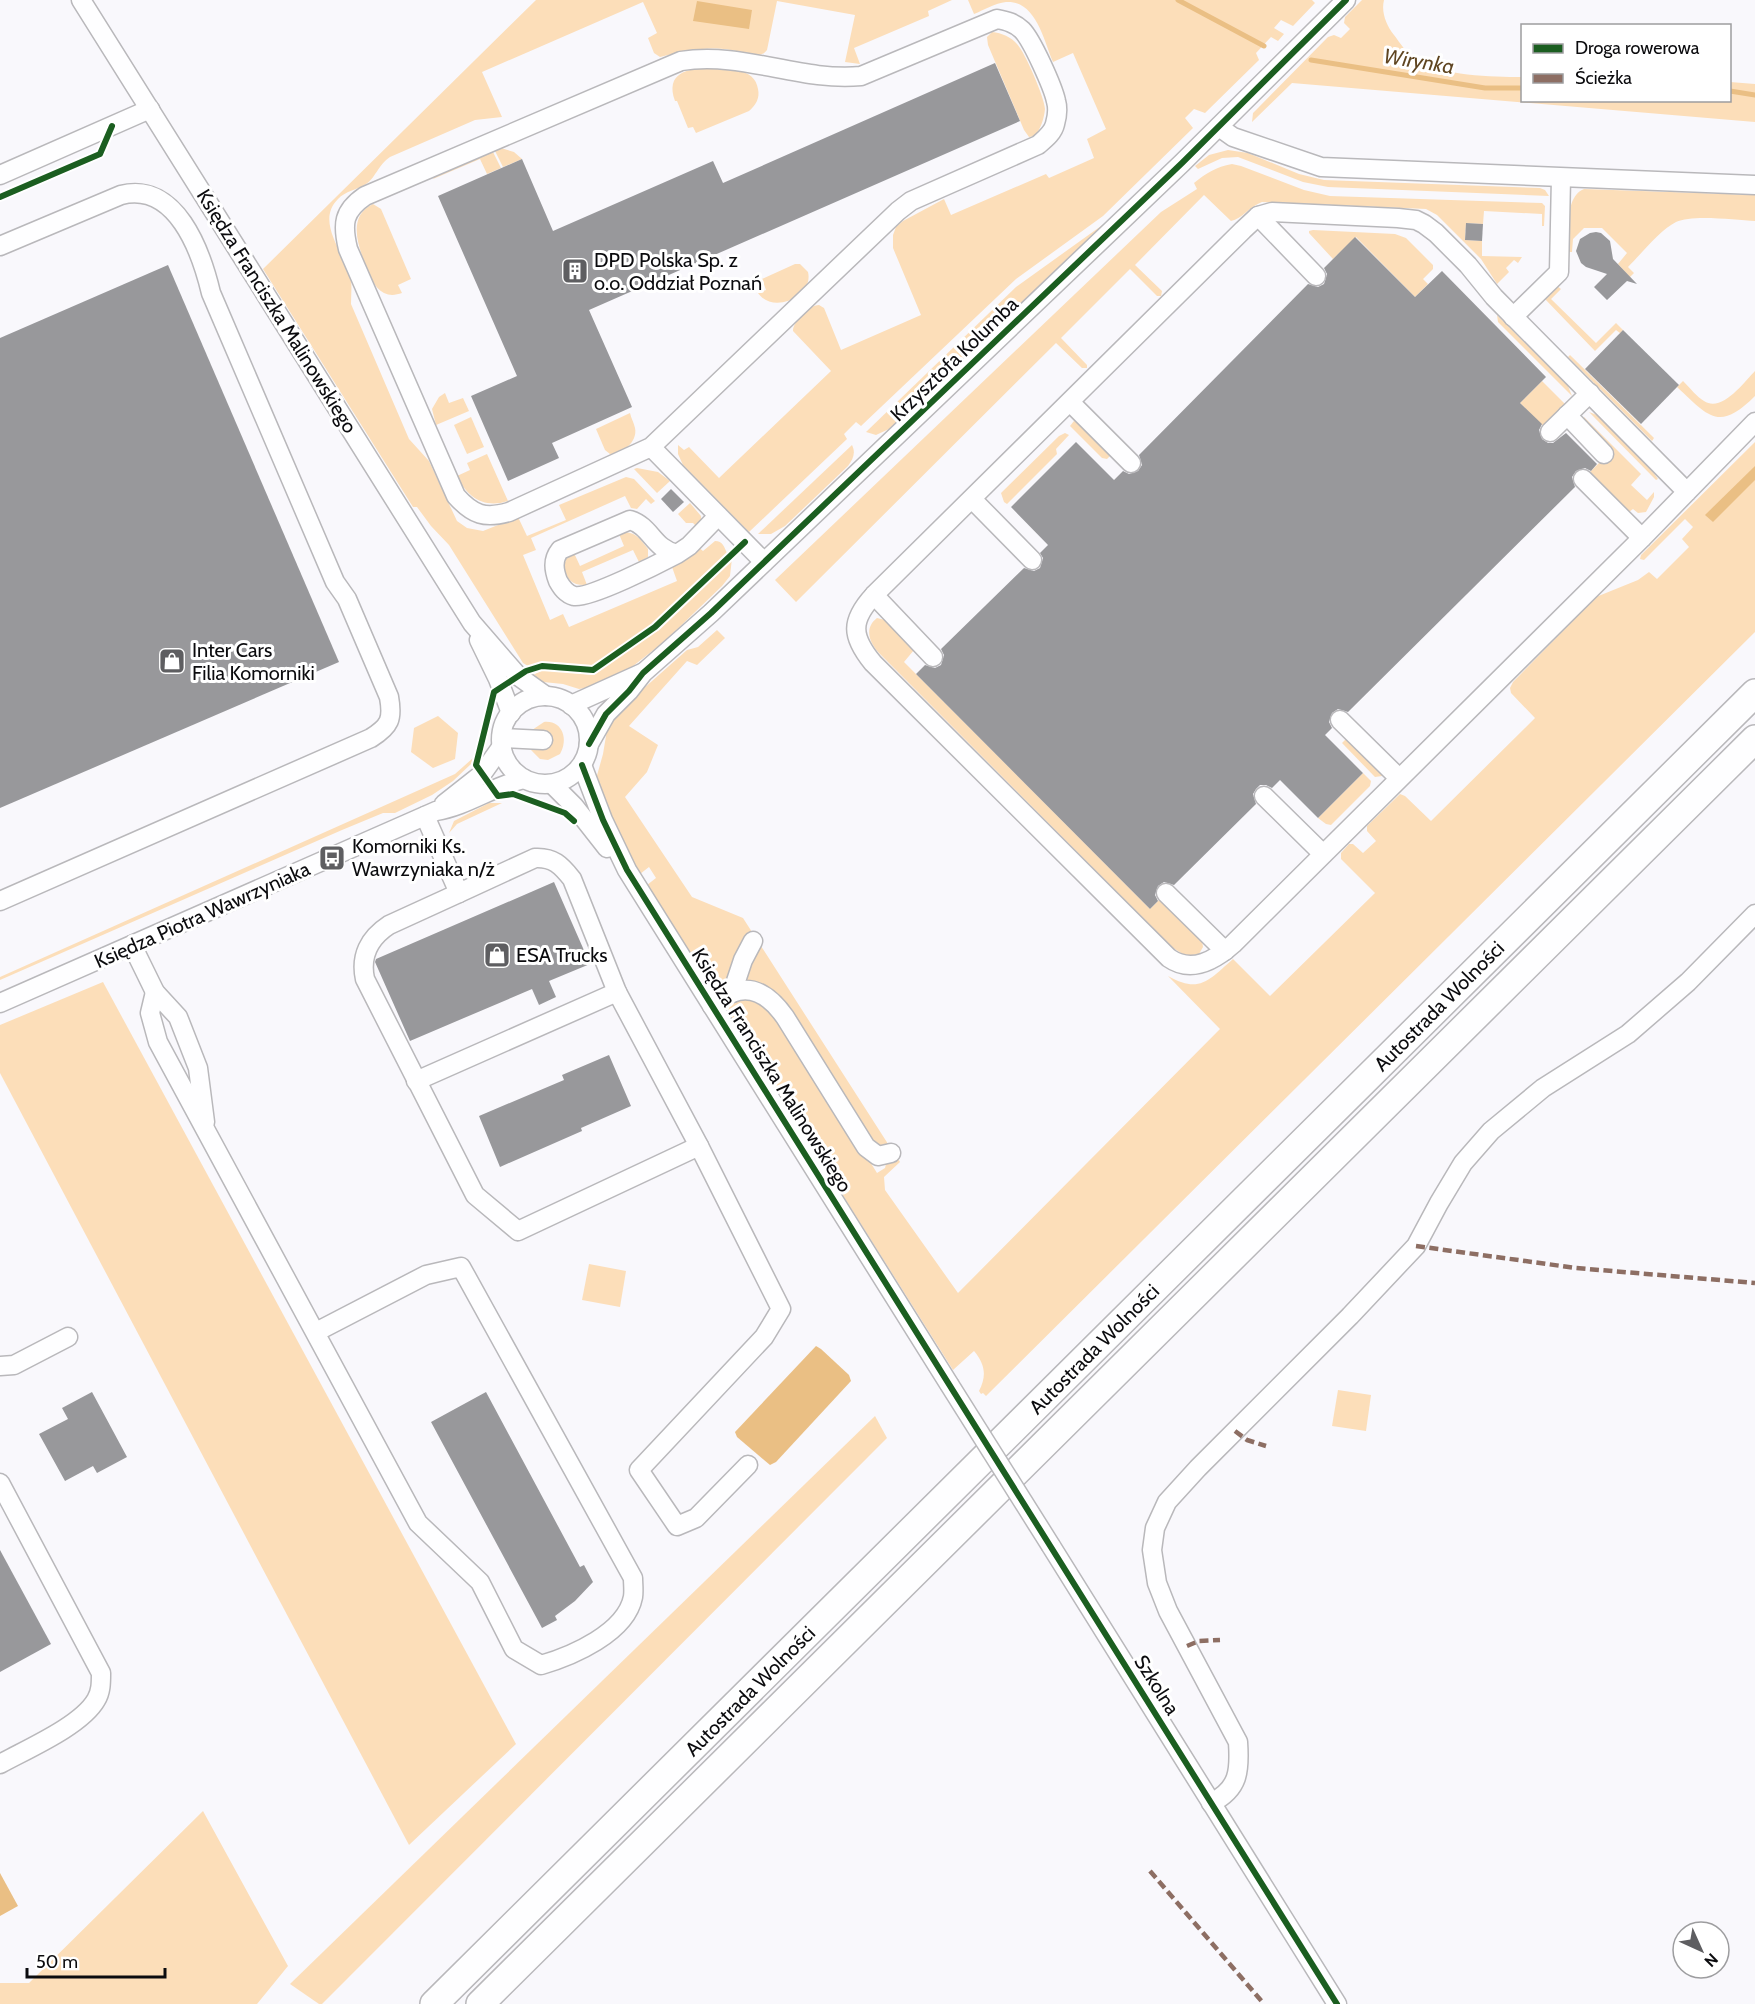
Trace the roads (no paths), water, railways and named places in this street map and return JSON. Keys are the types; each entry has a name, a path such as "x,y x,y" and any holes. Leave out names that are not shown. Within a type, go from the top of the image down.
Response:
{"highway":[{"name":"Autostrada Wolności","path":"434,2004 1755,693"},
{"name":"Autostrada Wolności","path":"480,2004 1755,739"}],"street":[{"name":"Księdza Franciszka Malinowskiego","path":"81,0 472,623 511,713"},
{"name":"Krzysztofa Kolumba","path":"589,744 606,714 622,699 643,673 680,642 1219,127 1346,0"},
{"path":"997,19 1011,22 1022,29 1030,40 1056,99 1055,125 1048,136 1038,145 911,201 898,211 651,447 509,512 486,516 474,512 464,504 456,496 348,249 344,224 354,203 365,196 681,61 703,57 727,59 842,78 861,76 997,19"},
{"path":"0,175 150,110"},
{"path":"1219,127 1233,137 1321,167 1755,185"},
{"path":"1513,317 1559,272 1561,178"},
{"path":"0,246 134,191 159,198 172,209 190,234 205,268 215,304 335,582 347,599 389,696 391,708 390,721 383,730 371,738 0,901"},
{"path":"1688,492 1513,317 1468,266 1424,224 1398,218 1272,212 1258,216 874,595 859,614 856,623 858,640 861,648 873,663 1169,958 1182,965 1199,965 1217,958 1225,951 1642,538 1688,492 1755,423"},
{"path":"1258,216 1316,276"},
{"path":"1550,432 1590,393"},
{"path":"1070,402 1131,463"},
{"path":"1567,415 1604,454"},
{"path":"651,447 764,562"},
{"path":"1583,479 1642,538"},
{"path":"972,499 1032,560"},
{"path":"677,554 661,548 642,526 630,520 560,550 555,557 555,572 561,588 566,593 583,596 677,554 689,546 718,516"},
{"path":"874,595 933,657"},
{"name":"Księdza Franciszka Malinowskiego","path":"472,623 518,676 546,696"},
{"name":"Krzysztofa Kolumba","path":"572,705 643,673"},
{"path":"546,696 559,698 572,705 580,712 585,722 589,744 582,765 565,779 552,784 537,784 524,779 512,770 505,757 502,742 505,723 511,713 519,705 532,698 546,696"},
{"path":"1340,720 1399,778"},
{"path":"502,742 543,740"},
{"name":"Księdza Piotra Wawrzyniaka","path":"431,814 482,774 502,742"},
{"name":"Księdza Franciszka Malinowskiego","path":"582,765 603,820 627,870 950,1384"},
{"name":"Księdza Piotra Wawrzyniaka","path":"0,1003 431,814 454,808 499,785 524,779"},
{"name":"Księdza Franciszka Malinowskiego","path":"552,784 574,806 627,870"},
{"path":"1264,796 1323,854"},
{"path":"431,814 459,893"},
{"path":"699,1146 518,1231 476,1195 416,1081 365,980 362,967 371,940 389,925 535,858 555,861 572,879 617,992 699,1146 781,1309 764,1337 639,1470 677,1526 696,1518 748,1465"},
{"path":"1166,893 1225,951"},
{"path":"1211,1803 1221,1798 1233,1786 1240,1766 1238,1742 1168,1611 1157,1583 1152,1550 1155,1528 1167,1502 1416,1246 1438,1203 1463,1163 1491,1131 1543,1088 1628,1034 1688,982 1755,914"},
{"path":"732,993 743,960 753,941"},
{"path":"132,945 155,992 178,1017 198,1068 206,1130"},
{"path":"712,1006 732,993 753,991 772,1001 785,1017 866,1147 878,1156 891,1153"},
{"path":"155,992 150,1012 158,1042 418,1522 480,1582 514,1650 541,1665 562,1659 609,1633 625,1616 633,1597 633,1578 461,1267 426,1275 316,1332"},
{"path":"416,1081 617,992"},
{"path":"0,1366 14,1365 68,1337"},
{"name":"Szkolna","path":"950,1384 1337,2004"},
{"path":"0,1483 101,1673 101,1687 96,1700 78,1720 0,1764"}],"waterway":[{"name":"Wirynka","path":"1178,0 1264,46"},
{"name":"Wirynka","path":"1311,60 1485,88 1521,88"},
{"name":"Wirynka","path":"1731,91 1755,95"}],"place":[{"name":"DPD Polska Sp. z o.o. Oddział Poznań","path":"575,271"},
{"name":"Inter Cars Filia Komorniki","path":"172,661"},
{"name":"Komorniki Ks. Wawrzyniaka n/ż","path":"332,858"},
{"name":"ESA Trucks","path":"497,955"}]}
